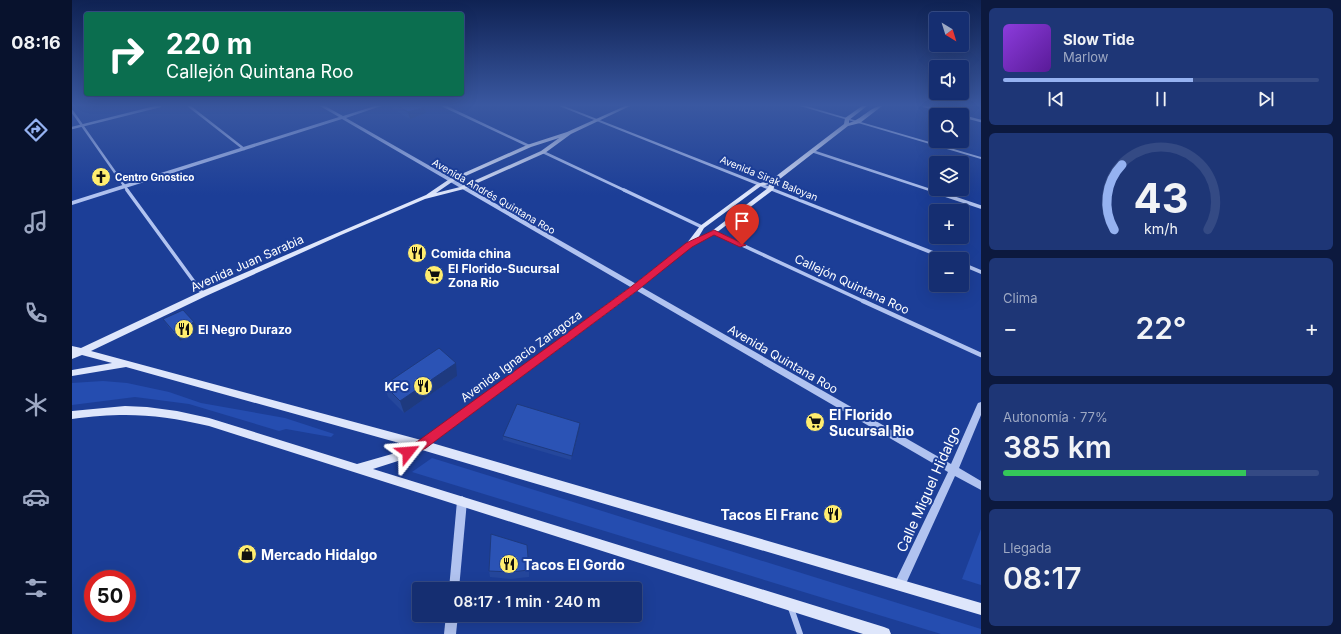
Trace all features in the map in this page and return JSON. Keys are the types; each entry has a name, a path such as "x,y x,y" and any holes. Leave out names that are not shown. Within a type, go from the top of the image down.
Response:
{"main road":[{"name":"Avenida Juan Sarabia","path":"72,356 203,294 423,198 450,181 529,146 561,136"},
{"name":"Avenida Juan Sarabia","path":"423,198 462,188 543,152 565,136"},
{"name":"Avenida Ignacio Zaragoza","path":"689,245 702,227 759,185 773,181 832,136"},
{"path":"771,189 773,181"},
{"name":"Avenida Ignacio Zaragoza","path":"357,468 394,458 422,445 635,288 689,245 714,232 771,189"},
{"path":"72,349 126,365 145,368 252,400 422,445 981,609"},
{"path":"72,373 93,368 126,365"},
{"path":"72,416 94,412 131,410 158,412 209,422 884,634"}],"street":[{"path":"89,136 203,294"},
{"path":"227,136 244,149"},
{"path":"72,203 286,136"},
{"name":"Avenida Andrés Quintana Roo","path":"372,136 635,288"},
{"path":"507,136 529,146"},
{"name":"Avenida Sirak Baloyan","path":"635,136 931,252"},
{"path":"904,136 981,158"},
{"path":"812,151 981,207"},
{"path":"543,152 702,227"},
{"name":"Callejón Quintana Roo","path":"714,232 981,355"},
{"path":"969,267 981,272"},
{"name":"Avenida Quintana Roo","path":"635,288 981,486"},
{"name":"Calle Miguel Hidalgo","path":"900,584 953,470 981,405"},
{"path":"455,582 462,501"},
{"path":"789,604 800,634"},
{"path":"450,634 451,622"}],"shaded area":[{"path":"103,381 127,383 169,392 201,403 285,418 334,434 331,437 286,429 279,431 189,404 135,397 72,405 72,383"},
{"path":"432,458 981,629 981,634 941,634 412,472"},
{"path":"981,529 981,585 962,579"}],"building":[{"path":"183,310 194,322 174,332 163,319"},
{"path":"439,348 456,363 400,401 384,385"},
{"path":"517,404 580,423 572,456 503,436"},
{"name":"Tacos El Gordo","path":"491,534 527,545 529,570 511,572 489,571"}],"place":[{"name":"Centro Gnostico","path":"101,177"},
{"name":"Comida china","path":"417,253"},
{"name":"El Florido-Sucursal Zona Rio","path":"434,275"},
{"name":"El Negro Durazo","path":"184,329"},
{"name":"KFC","path":"423,386"},
{"name":"El Florido Sucursal Rio","path":"815,422"},
{"name":"Tacos El Franc","path":"833,514"},
{"name":"Mercado Hidalgo","path":"247,554"},
{"name":"Tacos El Gordo","path":"509,564"}],"route":[{"path":"408,452 422,445 635,288 689,245 714,232 742,245"}]}
